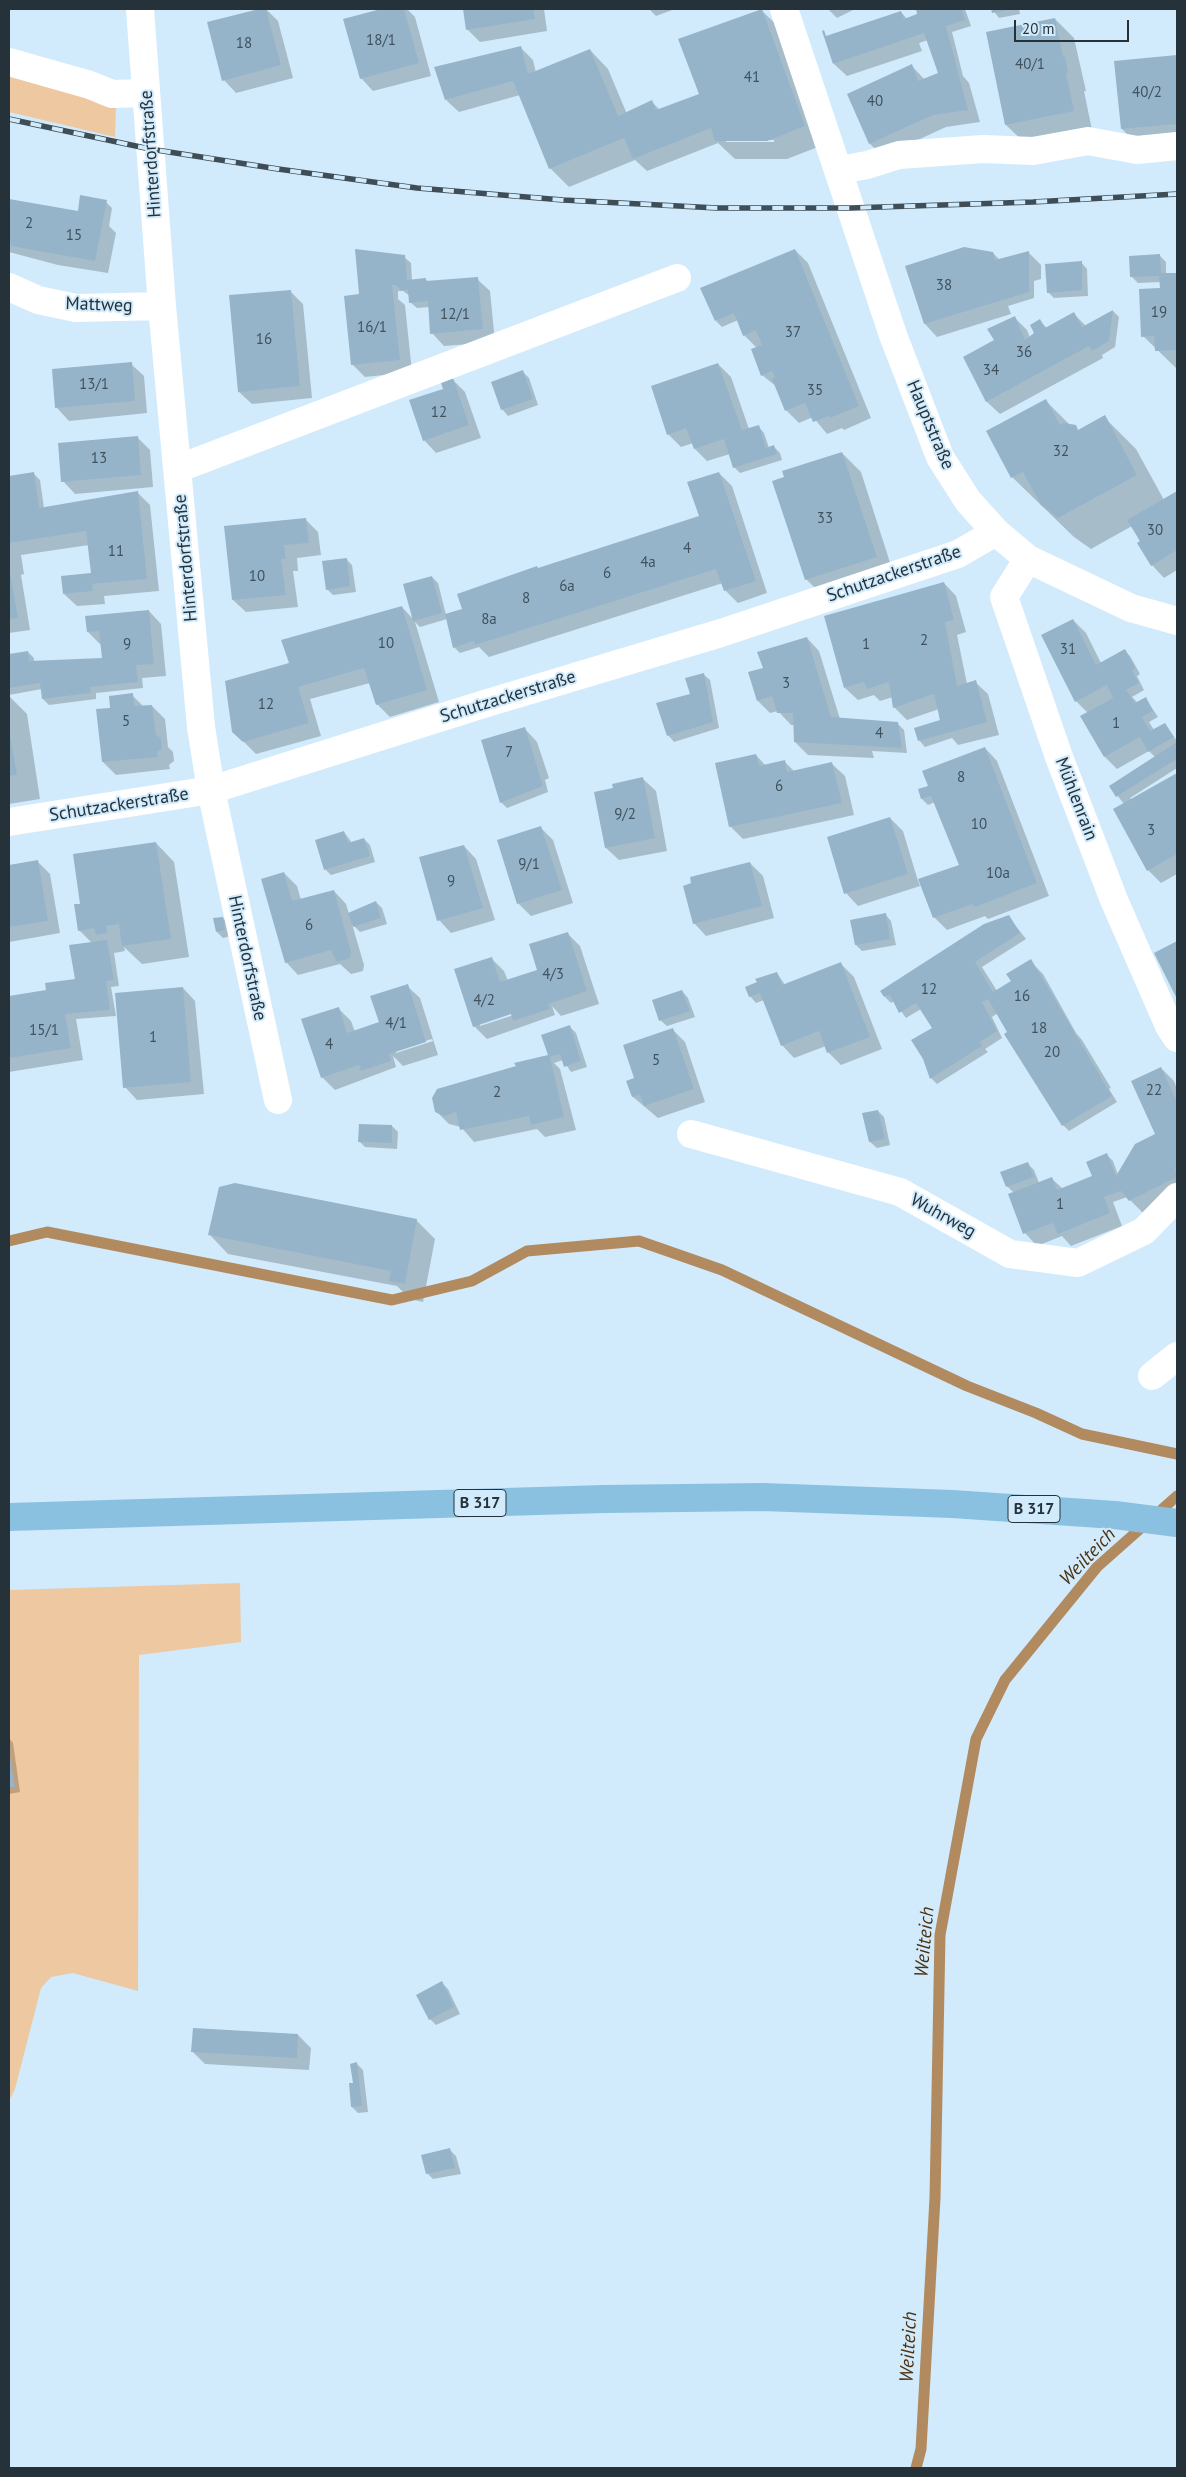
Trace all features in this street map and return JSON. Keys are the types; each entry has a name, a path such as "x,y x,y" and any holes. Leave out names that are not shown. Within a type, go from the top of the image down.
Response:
{"main road":[{"name":"B 317","path":"9,1517 604,1499 763,1497 952,1504 1115,1515 1177,1523"}],"street":[{"name":"Hinterdorfstraße","path":"140,9 162,306 201,727 211,790 278,1100"},
{"name":"Hauptstraße","path":"784,9 840,170 893,335 940,456 968,501 996,532 1028,558 1131,608 1177,621"},
{"path":"9,62 90,85 112,94 146,93"},
{"path":"840,170 899,155 983,149 1033,151 1088,141 1137,150 1177,146"},
{"path":"177,469 678,278"},
{"name":"Mattweg","path":"9,287 38,300 76,308 162,306"},
{"name":"Schutzackerstraße","path":"9,822 211,790 484,704 721,633 958,554 996,532"},
{"name":"Mühlenrain","path":"1028,558 1004,597 1059,757 1110,891 1169,1026 1177,1038"},
{"name":"Wuhrweg","path":"691,1134 900,1192 1010,1254 1068,1262 1078,1263 1144,1231 1177,1197"},
{"path":"1152,1376 1177,1356"}],"shaded area":[{"path":"9,71 116,107 115,137 9,112"},
{"path":"240,1583 241,1642 139,1655 138,1991 73,1973 51,1977 41,1988 15,2089 9,2101 9,1590"}],"building":[{"path":"259,9 266,9 281,65 222,81 207,22"},
{"path":"381,9 404,9 419,63 360,79 343,19"},
{"path":"463,9 533,9 535,19 466,30"},
{"path":"762,9 805,126 767,141 715,141 711,128 633,159 624,138 549,169 513,81 445,100 434,67 521,46 528,74 590,49 618,116 652,100 656,110 699,94 678,39"},
{"path":"916,9 962,9 965,20 946,26 968,110 933,115 869,144 847,94 912,64 918,81 938,73 924,33 833,64 822,31 824,30 826,36 901,11 904,19 917,14"},
{"path":"991,9 1008,9 1008,10 992,13"},
{"path":"1055,18 1063,57 1065,56 1068,73 1066,73 1074,111 1005,125 986,32"},
{"path":"1177,55 1177,124 1121,129 1114,61"},
{"path":"80,195 107,200 95,261 11,246 9,242 9,199 78,211"},
{"path":"964,247 993,252 995,260 1029,251 1029,292 924,324 905,266"},
{"path":"355,249 405,255 407,280 426,278 426,281 478,277 483,329 430,334 428,301 409,303 408,290 401,290 396,285 392,285 400,360 351,365 344,296 359,294"},
{"path":"795,249 859,406 830,418 829,416 813,422 805,403 785,411 772,379 775,377 772,371 761,376 751,349 762,345 756,330 743,336 734,313 715,321 700,288"},
{"path":"1160,254 1161,273 1177,273 1177,350 1155,351 1154,336 1141,337 1139,289 1160,288 1159,276 1130,277 1129,256"},
{"path":"1082,261 1082,290 1047,293 1045,264"},
{"path":"291,290 300,386 238,392 229,295"},
{"path":"1113,310 1109,341 1092,351 1089,346 986,402 963,357 994,340 987,329 1015,316 1025,340 1034,333 1030,325 1040,319 1045,328 1074,312 1082,327"},
{"path":"132,362 135,401 55,408 52,369"},
{"path":"718,363 742,430 759,425 766,448 774,445 777,454 733,468 724,439 694,449 686,428 667,435 651,386"},
{"path":"523,370 533,399 501,410 491,382"},
{"path":"453,378 469,425 423,441 409,400 443,389 441,383"},
{"path":"1046,399 1060,425 1064,423 1076,425 1078,430 1105,415 1137,475 1058,518 1041,505 1023,472 1011,478 986,431"},
{"path":"138,436 141,475 61,482 58,443"},
{"path":"842,452 877,557 805,580 772,481 784,477 782,471"},
{"path":"34,472 39,508 138,491 147,579 92,584 93,591 63,594 61,576 91,573 86,531 9,543 9,476"},
{"path":"719,472 756,581 724,591 716,569 475,645 474,641 453,648 445,614 462,609 457,594 537,566 538,568 699,516 687,482"},
{"path":"1177,491 1177,550 1151,566 1137,543 1140,541 1127,520"},
{"path":"306,518 309,543 284,545 286,559 281,559 286,595 232,600 224,526"},
{"path":"347,558 350,586 326,590 322,561"},
{"path":"9,566 18,618 9,619"},
{"path":"432,576 442,613 413,621 403,584"},
{"path":"944,582 954,620 945,622 957,686 976,680 987,722 918,741 914,728 940,720 934,694 893,708 889,682 867,689 864,682 844,688 824,616"},
{"path":"402,606 427,690 376,705 364,668 298,687 309,723 243,742 232,732 225,681 289,663 281,640"},
{"path":"149,610 154,664 136,665 138,682 90,687 91,693 42,699 40,683 9,688 9,654 28,651 29,661 102,658 99,631 87,632 85,616"},
{"path":"1073,619 1096,665 1125,649 1135,668 1132,670 1139,683 1126,690 1135,703 1146,697 1153,711 1142,717 1150,731 1165,723 1174,737 1148,752 1140,737 1104,757 1080,716 1113,698 1107,685 1075,702 1041,635"},
{"path":"807,637 831,717 898,722 902,748 794,742 793,713 777,713 772,696 757,701 748,672 763,668 757,652"},
{"path":"704,673 713,722 667,736 656,703 690,694 685,678"},
{"path":"133,693 134,706 152,705 156,735 161,738 162,749 157,752 158,757 102,762 96,709 110,708 109,696"},
{"path":"525,727 543,786 500,803 481,740"},
{"path":"9,729 17,775 9,776"},
{"path":"1177,742 1177,763 1175,760 1116,797 1109,786"},
{"path":"985,747 1037,883 975,907 973,904 933,918 918,879 959,865 931,796 921,799 918,789 928,786 922,771"},
{"path":"756,754 759,766 785,760 787,772 832,762 842,803 729,827 715,763"},
{"path":"1177,773 1177,854 1147,871 1113,809"},
{"path":"643,777 655,838 605,848 594,792 613,788 612,784"},
{"path":"890,817 908,874 844,894 827,837"},
{"path":"541,826 562,890 517,904 497,840"},
{"path":"344,831 348,843 364,838 370,856 324,870 315,840"},
{"path":"156,842 171,939 122,946 119,924 106,926 107,933 96,935 94,928 78,931 74,904 80,904 73,854"},
{"path":"464,845 483,908 437,921 419,857"},
{"path":"38,860 48,921 9,927 9,865"},
{"path":"750,862 762,906 693,924 683,886 691,883 690,877"},
{"path":"284,872 292,901 334,890 351,952 350,958 337,962 331,950 285,963 261,879"},
{"path":"376,901 381,918 353,927 348,913"},
{"path":"886,913 890,939 855,945 850,920"},
{"path":"1009,915 1020,933 975,962 993,992 1011,981 1006,974 1031,959 1112,1096 1062,1126 1004,1034 1007,1032 988,999 982,1002 997,1031 980,1042 982,1046 930,1079 923,1059 911,1040 932,1028 916,1003 899,1013 890,995 884,997 880,991 984,924"},
{"path":"223,917 225,930 216,932 213,918"},
{"path":"568,932 587,991 548,1004 550,1009 513,1021 511,1014 473,1027 454,969 492,957 500,982 537,970 529,944"},
{"path":"107,940 114,980 106,981 110,1010 65,1014 71,1048 9,1058 9,996 46,990 45,983 75,979 69,945"},
{"path":"1177,941 1177,999 1154,953"},
{"path":"841,962 870,1037 827,1053 819,1031 781,1046 760,993 749,997 745,987 757,982 755,979 777,972 782,985"},
{"path":"408,984 426,1042 389,1054 391,1061 361,1071 359,1065 321,1078 301,1019 339,1007 347,1033 379,1022 370,996"},
{"path":"183,987 191,1082 123,1088 115,993"},
{"path":"682,990 690,1011 659,1021 652,1000"},
{"path":"570,1025 581,1061 564,1067 560,1054 550,1057 564,1117 531,1125 529,1116 460,1130 456,1112 444,1116 435,1112 432,1098 437,1089 516,1066 514,1063 548,1055 541,1035"},
{"path":"673,1028 694,1089 644,1106 640,1095 632,1097 626,1081 634,1078 623,1045"},
{"path":"1161,1067 1177,1102 1177,1166 1175,1167 1177,1177 1129,1201 1121,1191 1104,1197 1110,1213 1058,1234 1053,1223 1023,1234 1008,1194 1052,1177 1057,1190 1092,1176 1086,1162 1107,1153 1116,1176 1135,1144 1155,1134 1131,1081"},
{"path":"878,1110 885,1139 869,1142 862,1113"},
{"path":"359,1124 392,1125 392,1143 358,1142"},
{"path":"1028,1162 1034,1177 1006,1187 1000,1172"},
{"path":"235,1183 417,1219 405,1284 389,1281 391,1271 208,1235 219,1187"},
{"path":"9,1752 15,1787 9,1787"},
{"path":"442,1981 454,2007 429,2020 416,1995"},
{"path":"193,2028 298,2034 297,2058 191,2052"},
{"path":"357,2062 362,2106 351,2107 349,2083 353,2083 350,2064"},
{"path":"450,2148 455,2168 426,2174 421,2155"}],"waterway":[{"path":"9,1241 47,1232 392,1300 472,1281 527,1251 639,1241 722,1270 967,1386 1036,1413 1082,1434 1177,1454"},
{"name":"Weilteich","path":"916,2468 921,2449 935,2198 940,1935 976,1739 1005,1680 1097,1567 1177,1496"}],"railway":[{"path":"9,119 150,149 278,169 417,188 563,200 717,208 851,208 1033,202 1177,194"}]}
